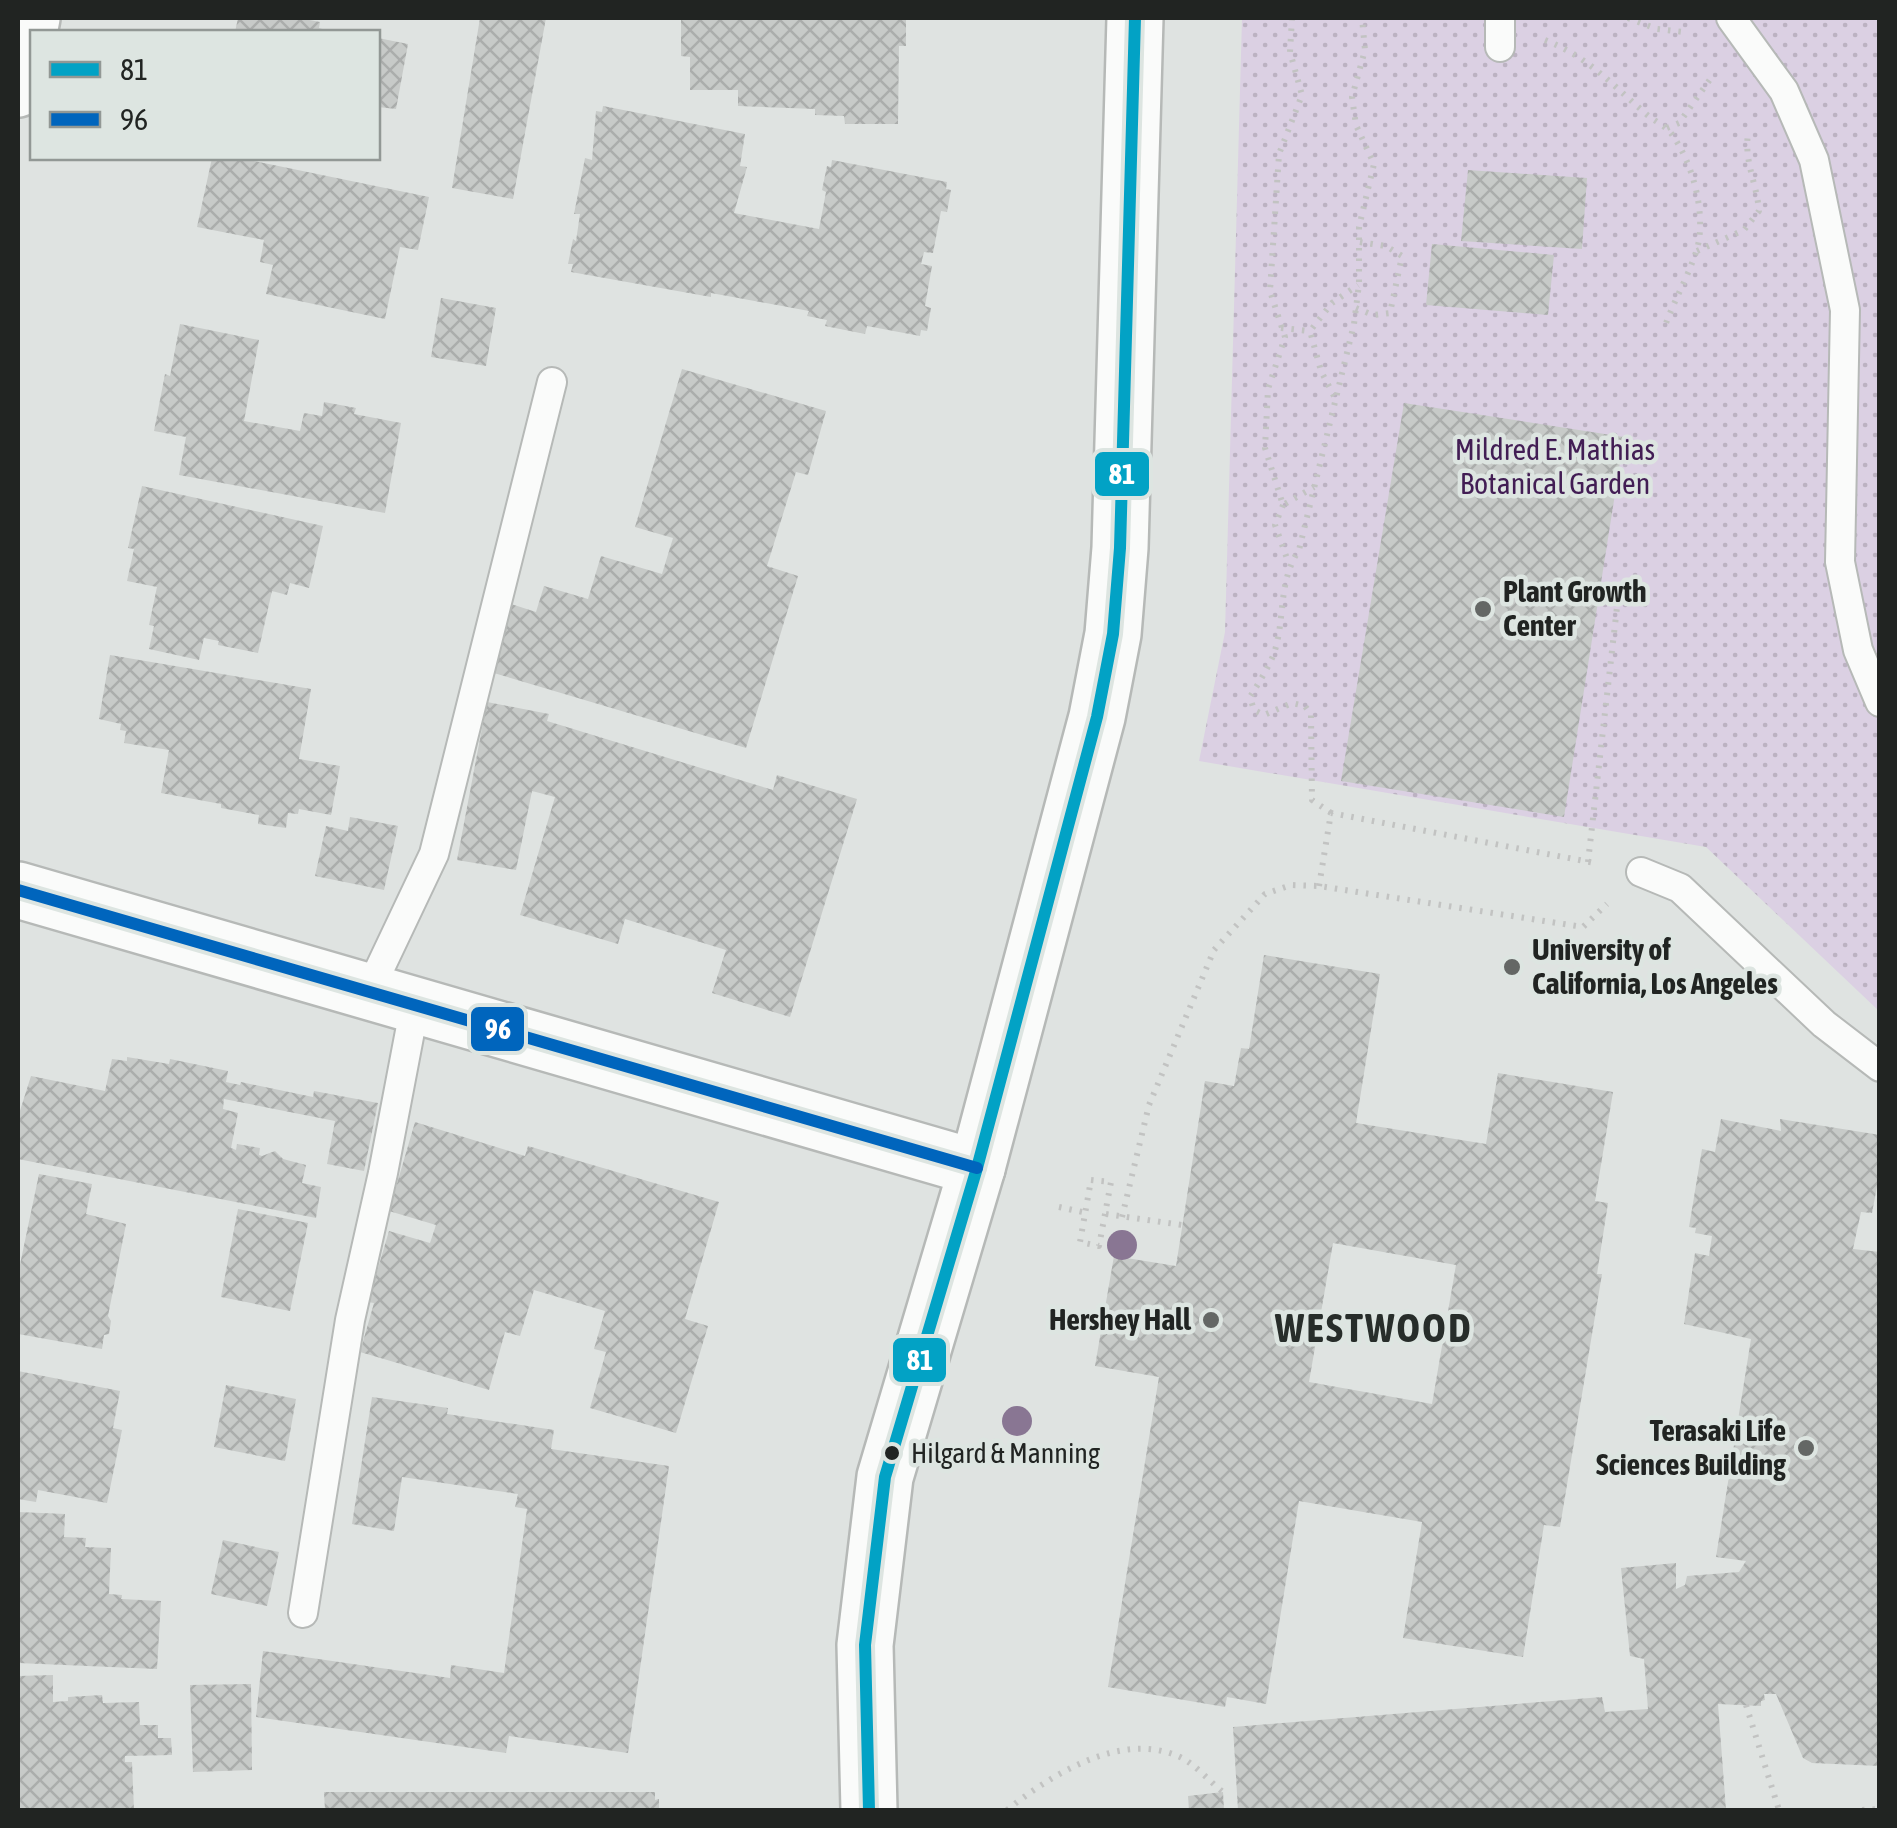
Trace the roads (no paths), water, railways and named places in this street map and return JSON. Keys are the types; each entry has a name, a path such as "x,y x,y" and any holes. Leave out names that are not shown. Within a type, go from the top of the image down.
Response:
{"street":[{"path":"18,89 32,18"},
{"path":"869,1810 865,1645 885,1478 977,1168 1097,717 1113,634 1120,548 1135,18"},
{"path":"18,890 977,1168"}],"lane":[{"path":"1732,18 1784,91 1814,160 1846,310 1840,562 1858,650 1880,702"},
{"path":"303,1613 350,1320 384,1173 392,998 434,854 552,382"},
{"path":"1641,872 1680,888 1824,1024 1880,1067"}],"place":[{"name":"Plant Growth Center","path":"1483,609"},
{"name":"University of California, Los Angeles","path":"1512,967"},
{"name":"Hershey Hall","path":"1211,1320"},
{"name":"Terasaki Life Sciences Building","path":"1806,1448"},
{"name":"Hilgard & Manning","path":"892,1453"}],"district":[{"name":"WESTWOOD","path":"1374,1328"}],"park label":[{"name":"Mildred E. Mathias Botanical Garden","path":"1555,467"}]}
